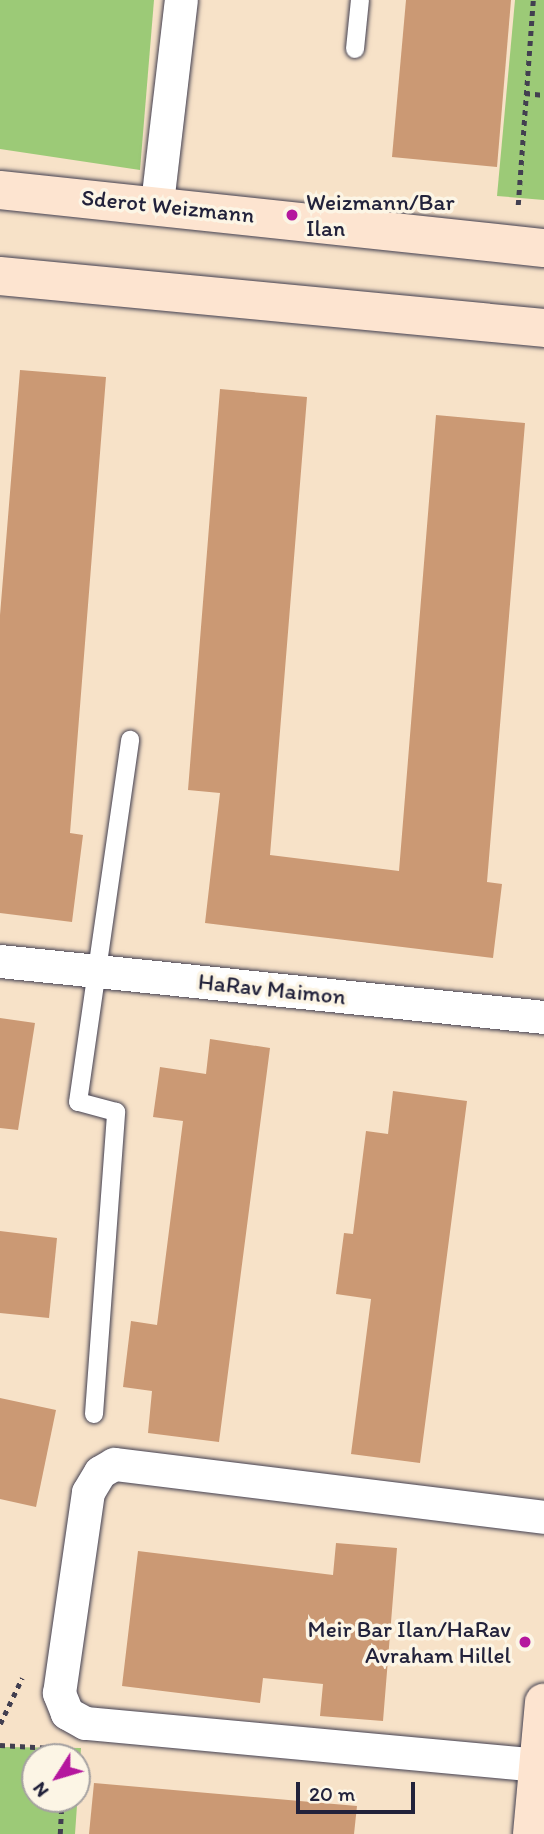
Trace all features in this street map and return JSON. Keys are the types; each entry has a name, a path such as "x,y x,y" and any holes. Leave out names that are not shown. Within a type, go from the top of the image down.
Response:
{"main road":[{"name":"Sderot Weizmann","path":"0,190 157,204 530,246"},
{"path":"0,276 544,328"},
{"path":"533,1834 544,1703"}],"street":[{"path":"157,204 181,0"},
{"name":"HaRav Maimon","path":"0,961 544,1017"},
{"path":"539,1765 85,1723 67,1713 59,1693 89,1492 100,1472 114,1464 544,1517"}],"lane":[{"path":"355,49 360,0"},
{"path":"93,1414 116,1112 78,1102 93,971 130,740"}],"path":[{"path":"530,246 525,93 533,0"},
{"path":"525,93 544,95"},
{"path":"0,1745 21,1746"},
{"path":"60,1834 61,1813"}],"green space":[{"path":"0,0 154,0 140,170 0,149"},
{"path":"515,0 544,0 544,200 497,196"},
{"path":"0,1747 21,1747 21,1813 76,1813 75,1834 0,1834"}],"building":[{"path":"406,0 511,0 497,167 392,157"},
{"path":"20,370 106,377 70,833 83,835 72,922 0,913 0,615"},
{"path":"220,389 307,397 270,855 399,871 436,415 525,423 487,882 502,884 493,958 205,923 220,793 188,790"},
{"path":"0,1018 35,1023 18,1130 0,1128"},
{"path":"210,1039 270,1048 219,1442 148,1433 152,1391 123,1387 131,1321 157,1325 183,1121 153,1117 160,1067 206,1074"},
{"path":"393,1091 467,1101 420,1463 351,1454 371,1299 336,1294 344,1233 353,1234 366,1131 388,1134"},
{"path":"0,1231 57,1238 49,1318 0,1313"},
{"path":"0,1398 56,1410 36,1507 0,1499"},
{"path":"336,1543 397,1548 383,1721 320,1716 323,1684 263,1678 260,1703 122,1686 138,1551 333,1575"},
{"path":"94,1783 357,1806 354,1834 89,1834"}],"place":[{"name":"Weizmann/Bar Ilan","path":"292,215"},
{"name":"Meir Bar Ilan/HaRav Avraham Hillel","path":"525,1642"}]}
